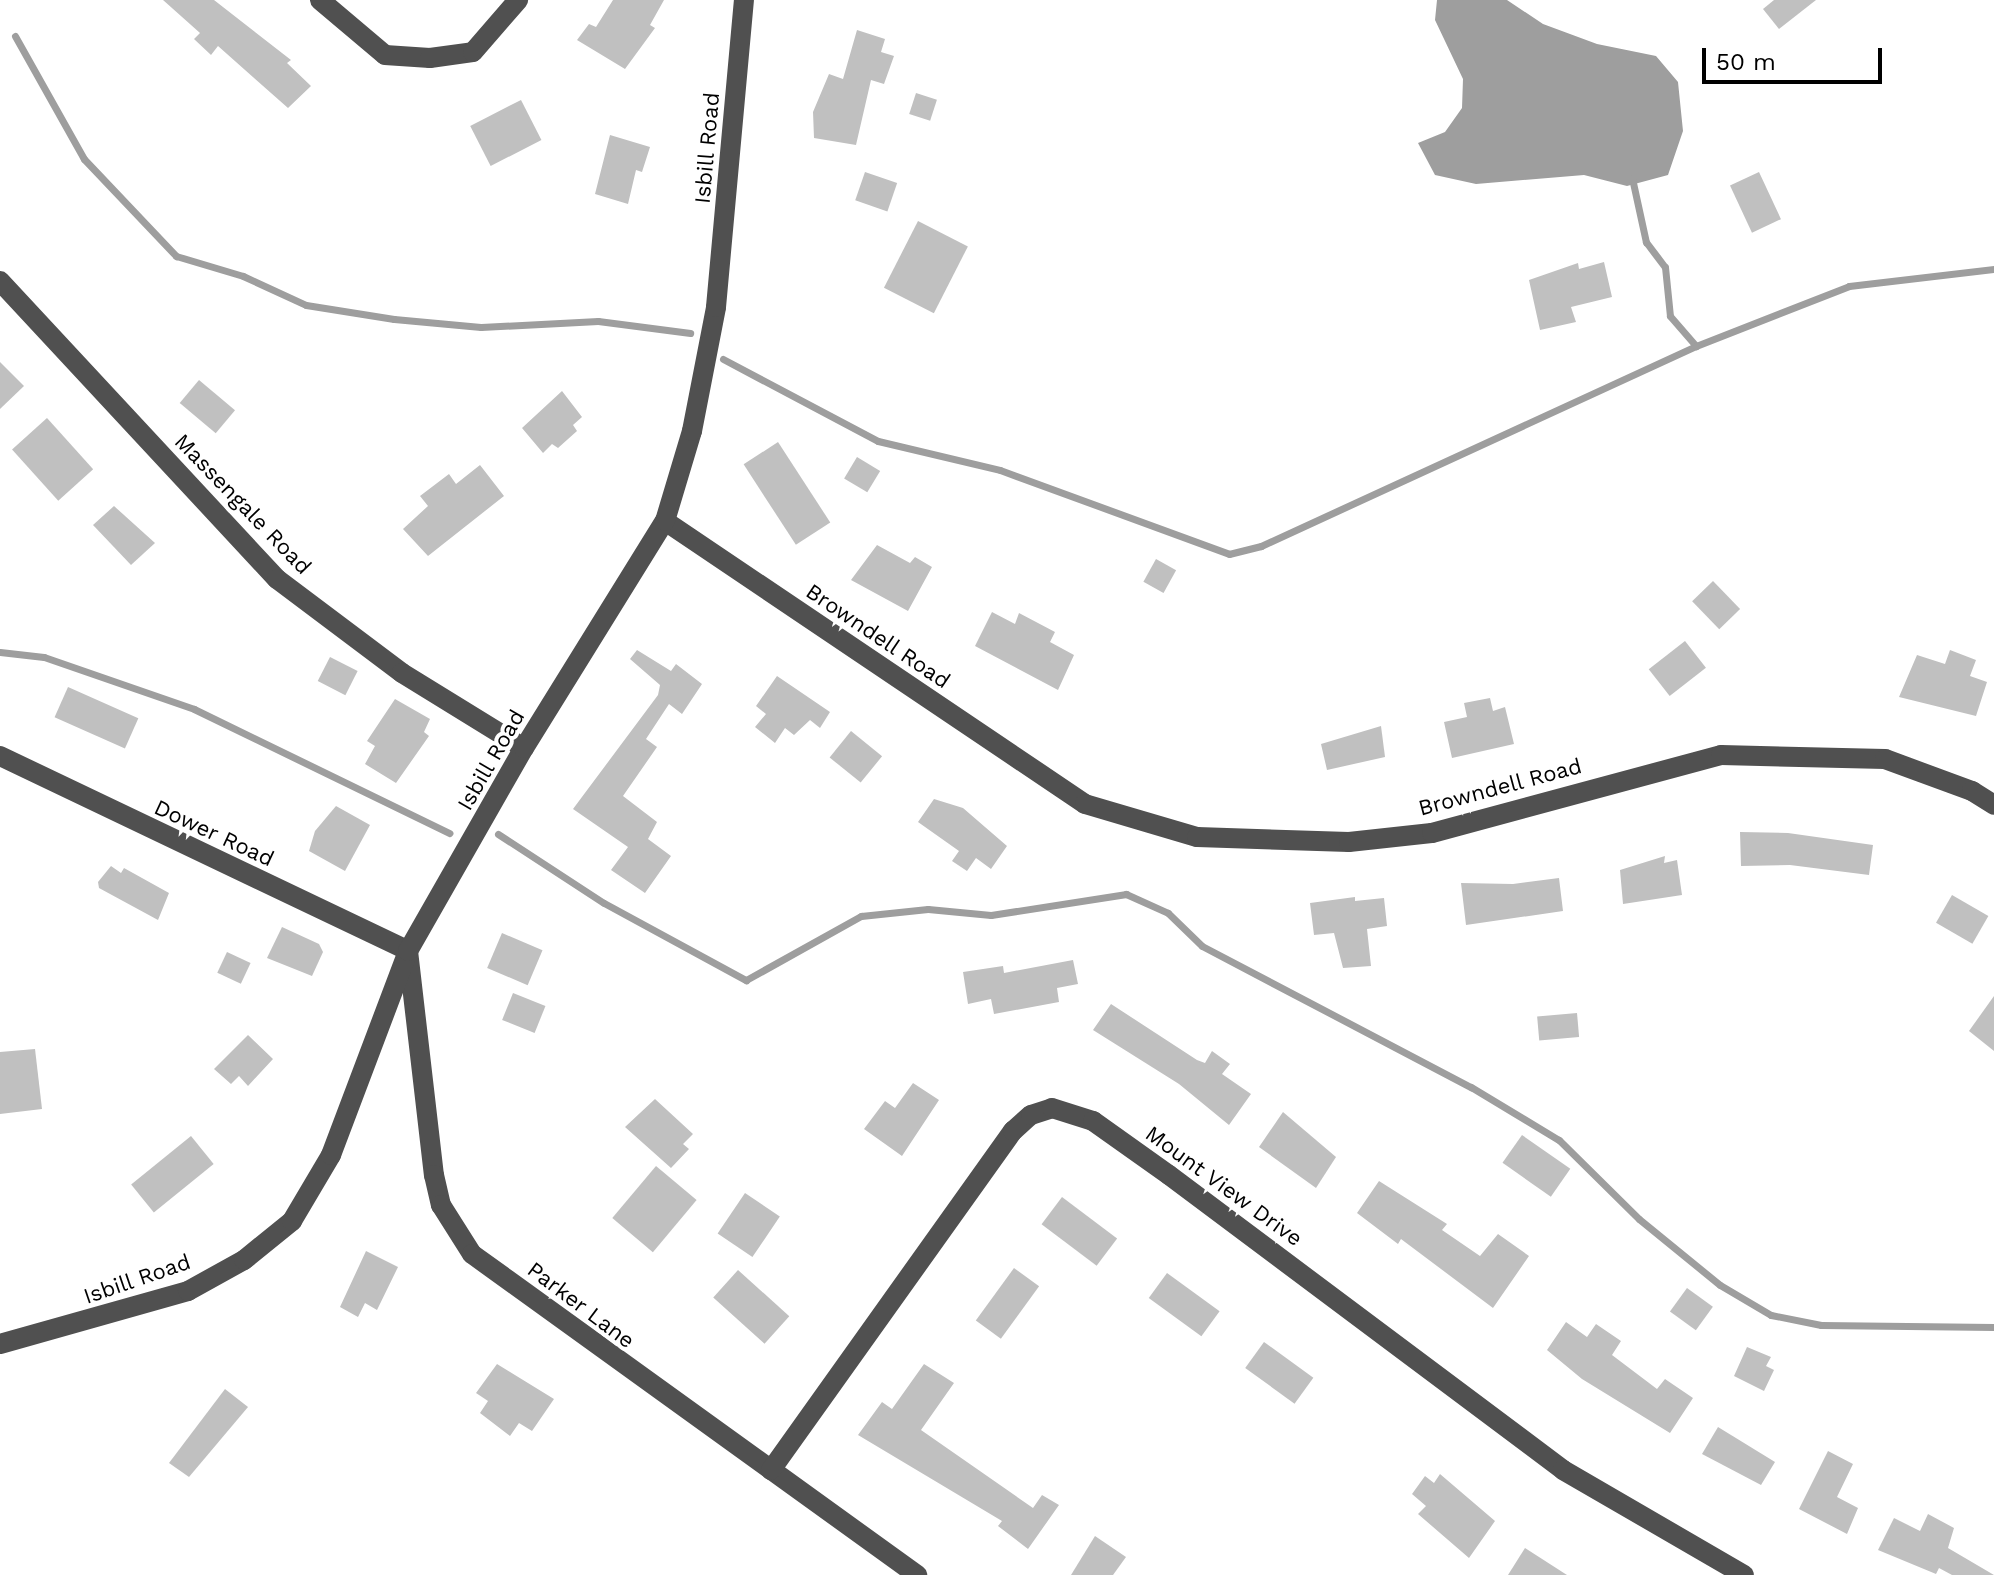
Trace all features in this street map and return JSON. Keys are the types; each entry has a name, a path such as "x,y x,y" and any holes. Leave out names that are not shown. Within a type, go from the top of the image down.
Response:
{"street":[{"path":"320,0 385,55 430,58 473,52 518,0"},
{"name":"Isbill Road","path":"0,1344 188,1291 244,1260 292,1221 331,1155 408,951 524,748 665,521 692,431 716,307 744,0"},
{"name":"Massengale Road","path":"0,281 277,579 402,673 524,748"},
{"name":"Browndell Road","path":"665,521 1085,804 1197,837 1349,842 1432,833 1721,755 1885,759 1972,791 1994,805"},
{"name":"Dower Road","path":"0,756 408,951"},
{"name":"Parker Lane","path":"408,951 434,1175 441,1205 456,1234 472,1254 917,1575"},
{"name":"Mount View Drive","path":"771,1470 1013,1131 1031,1115 1052,1108 1093,1121 1563,1470 1744,1575"}],"shaded area":[{"path":"1437,0 1507,0 1543,24 1597,44 1656,56 1678,82 1683,131 1668,175 1627,186 1584,175 1476,184 1435,175 1418,143 1445,132 1462,108 1463,79 1435,20"}],"building":[{"path":"163,0 214,0 291,60 287,63 311,86 288,108 218,46 211,55 194,39 200,33"},
{"path":"613,0 664,0 650,25 655,28 625,69 577,40 589,24 596,27"},
{"path":"1774,0 1816,0 1779,29 1763,9"},
{"path":"857,30 885,39 881,52 894,56 884,84 871,80 856,145 814,138 813,112 829,74 843,79"},
{"path":"916,93 937,100 930,121 909,114"},
{"path":"521,100 541,140 491,166 470,126"},
{"path":"610,135 650,147 642,172 636,170 628,204 595,194"},
{"path":"865,172 897,183 887,211 855,200"},
{"path":"1759,172 1781,219 1752,233 1730,186"},
{"path":"918,221 968,246 934,313 884,288"},
{"path":"1604,262 1612,297 1571,307 1576,322 1540,330 1529,280 1578,263 1579,269"},
{"path":"0,362 24,386 0,409"},
{"path":"199,380 235,410 216,433 180,403"},
{"path":"562,391 582,417 573,425 577,431 558,448 552,444 543,453 522,428"},
{"path":"47,418 93,469 58,501 12,449"},
{"path":"778,442 830,523 796,545 744,464"},
{"path":"857,457 880,471 867,492 844,478"},
{"path":"480,465 504,496 428,556 403,529 428,506 420,496 449,474 456,484"},
{"path":"114,506 155,543 131,565 93,525"},
{"path":"877,545 910,563 915,557 932,567 908,611 851,580"},
{"path":"1156,559 1176,570 1164,593 1143,582"},
{"path":"1713,581 1740,609 1719,629 1692,601"},
{"path":"992,612 1015,624 1019,613 1055,632 1050,642 1074,655 1058,690 975,646"},
{"path":"1685,641 1706,668 1670,696 1649,669"},
{"path":"637,650 671,671 676,664 702,684 682,714 669,704 646,739 657,747 623,796 657,822 648,839 671,856 645,893 611,870 628,847 573,809 658,695 660,685 630,659"},
{"path":"1950,650 1976,660 1970,676 1987,682 1976,716 1899,697 1917,655 1945,664"},
{"path":"330,657 358,671 345,695 318,681"},
{"path":"777,676 830,712 820,728 810,720 794,735 785,728 775,743 755,727 766,714 756,706"},
{"path":"68,687 138,718 125,748 55,717"},
{"path":"1490,698 1493,711 1505,707 1514,744 1452,758 1444,722 1467,717 1464,703"},
{"path":"395,699 430,719 424,732 429,736 396,783 365,764 375,746 367,741"},
{"path":"1381,726 1385,757 1327,770 1321,744"},
{"path":"851,731 882,756 861,783 830,757"},
{"path":"934,799 963,808 1007,846 991,869 976,858 967,871 952,861 959,851 918,822"},
{"path":"336,806 370,825 345,871 309,851 315,831"},
{"path":"1740,832 1788,833 1873,845 1869,875 1790,865 1741,866"},
{"path":"1665,856 1664,863 1677,860 1682,895 1623,904 1620,870"},
{"path":"111,866 121,873 124,868 169,893 158,920 99,888 98,882"},
{"path":"1559,878 1563,911 1466,925 1461,883 1513,884"},
{"path":"1952,895 1988,916 1972,944 1936,923"},
{"path":"1355,897 1355,901 1384,898 1387,926 1367,929 1371,966 1343,968 1334,933 1314,935 1310,903"},
{"path":"282,927 319,944 323,952 312,976 267,958"},
{"path":"502,933 543,950 528,985 487,968"},
{"path":"227,952 251,963 241,984 217,973"},
{"path":"1073,960 1078,984 1057,988 1059,1002 994,1014 991,999 968,1004 963,972 1003,966 1004,973"},
{"path":"513,993 545,1006 535,1033 502,1020"},
{"path":"1994,996 1994,1051 1969,1031"},
{"path":"1111,1004 1197,1060 1205,1063 1212,1051 1230,1064 1222,1074 1251,1094 1229,1125 1179,1084 1093,1030"},
{"path":"1577,1013 1579,1037 1539,1040 1537,1016"},
{"path":"248,1035 273,1059 248,1086 239,1076 231,1084 214,1069"},
{"path":"35,1049 42,1109 0,1114 0,1052"},
{"path":"913,1083 939,1100 902,1156 864,1129 885,1101 895,1108"},
{"path":"655,1099 693,1134 683,1144 689,1149 671,1168 625,1127"},
{"path":"1283,1112 1336,1157 1316,1188 1259,1147"},
{"path":"1522,1135 1570,1169 1551,1197 1502,1163"},
{"path":"191,1136 214,1164 154,1212 131,1184"},
{"path":"656,1166 697,1200 653,1252 612,1218"},
{"path":"1379,1181 1447,1224 1442,1230 1480,1256 1498,1234 1529,1256 1493,1308 1401,1239 1398,1244 1357,1213"},
{"path":"745,1193 780,1216 752,1257 718,1234"},
{"path":"1062,1197 1117,1239 1097,1266 1042,1224"},
{"path":"366,1251 398,1267 377,1310 365,1303 358,1317 340,1307"},
{"path":"1014,1268 1039,1286 1001,1339 976,1321"},
{"path":"738,1270 789,1316 765,1344 713,1297"},
{"path":"1167,1273 1220,1311 1201,1336 1149,1298"},
{"path":"1687,1288 1713,1307 1696,1330 1670,1311"},
{"path":"1566,1322 1587,1337 1596,1324 1621,1341 1612,1355 1657,1389 1665,1379 1693,1398 1670,1433 1582,1379 1547,1350"},
{"path":"1264,1342 1313,1378 1295,1404 1245,1368"},
{"path":"1747,1347 1771,1357 1766,1366 1774,1370 1764,1391 1734,1376"},
{"path":"497,1364 554,1399 532,1431 519,1423 510,1436 480,1413 488,1401 476,1393"},
{"path":"924,1364 954,1383 921,1430 1033,1508 1042,1495 1059,1505 1028,1549 998,1526 1002,1521 858,1435 882,1402 892,1409"},
{"path":"225,1389 248,1407 189,1477 169,1463"},
{"path":"1718,1427 1775,1462 1761,1485 1702,1454"},
{"path":"1828,1451 1853,1464 1837,1497 1858,1508 1847,1534 1799,1509"},
{"path":"1440,1474 1495,1521 1469,1558 1418,1514 1426,1506 1412,1494 1425,1476 1434,1483"},
{"path":"1928,1514 1954,1528 1948,1548 1994,1575 1952,1575 1939,1568 1936,1574 1878,1550 1894,1518 1920,1531"},
{"path":"1095,1536 1126,1557 1113,1575 1071,1575"},
{"path":"1525,1548 1567,1575 1508,1575"}],"waterway":[{"path":"15,36 84,159 176,256 243,276 306,305 394,319 481,327 598,321 690,333"},
{"path":"1632,178 1646,242 1665,267 1670,316 1696,346"},
{"path":"723,359 878,441 1000,470 1229,554 1261,546 1696,346 1849,286 1994,269"},
{"path":"0,652 44,657 194,709 449,833"},
{"path":"498,834 604,903 746,980 861,916 928,909 991,915 1126,894 1168,913 1202,946 1471,1087 1559,1140 1639,1219 1720,1285 1771,1315 1821,1325 1994,1327"}]}
